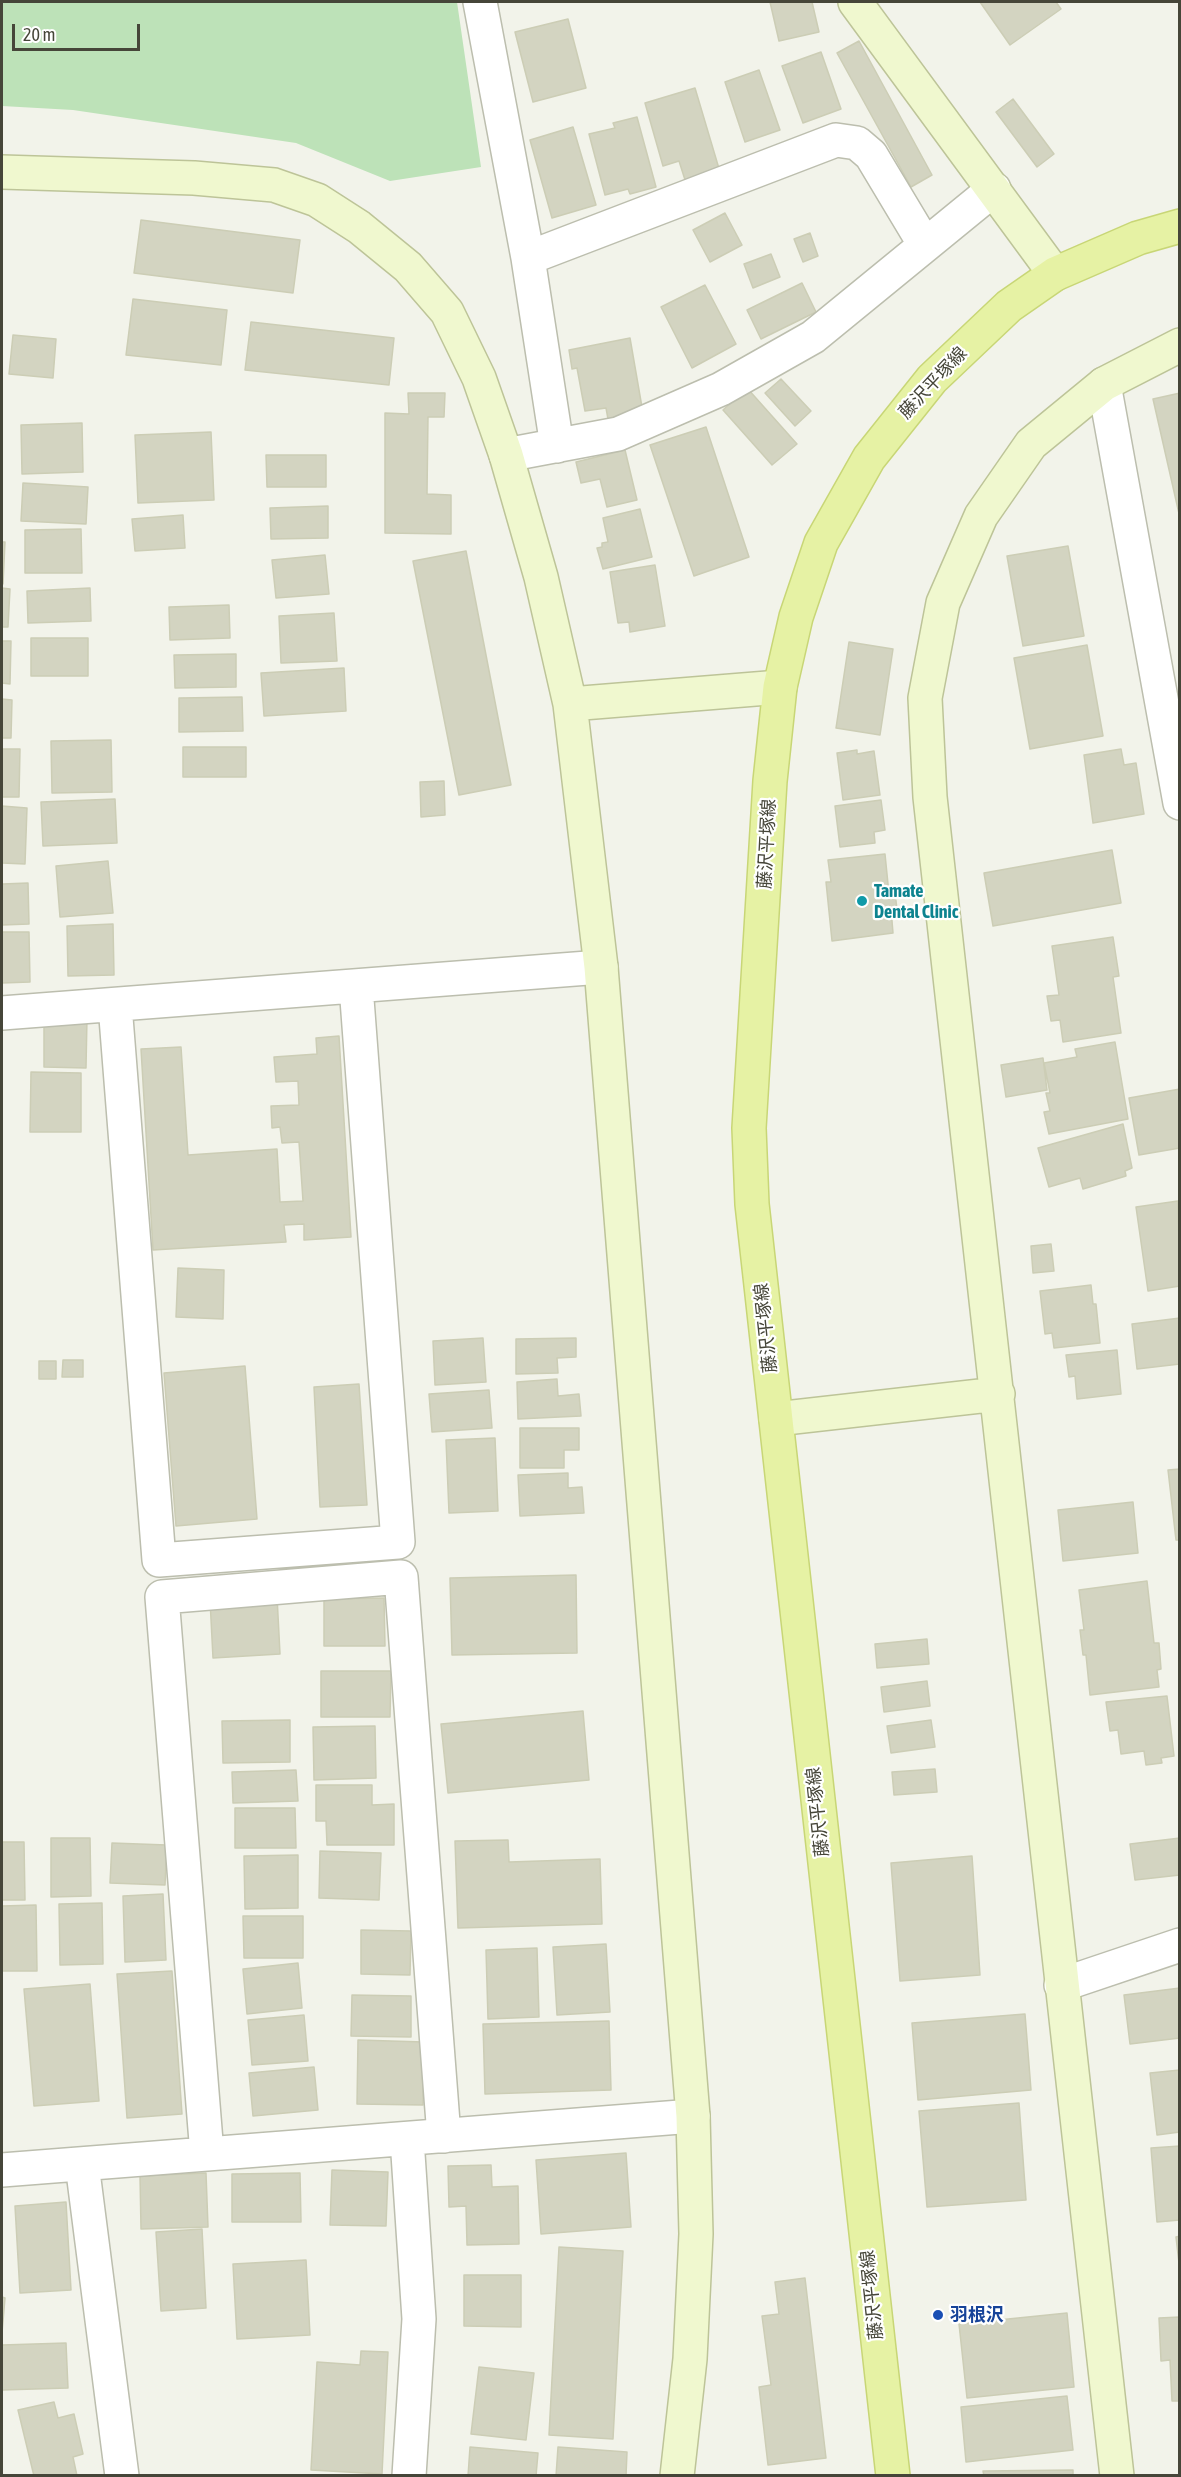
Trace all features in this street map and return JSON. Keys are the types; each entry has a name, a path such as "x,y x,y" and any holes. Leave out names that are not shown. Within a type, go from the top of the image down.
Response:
{"main road":[{"name":"藤沢平塚線","path":"893,2475 801,1666 752,1204 749,1128 770,781 780,687 796,617 821,543 869,458 932,379 1009,306 1055,274 1138,238 1179,226"}],"street":[{"path":"480,2 528,258 557,446"},
{"path":"855,2 1055,274"},
{"path":"528,258 836,140 857,143 871,155 925,245"},
{"path":"2,171 194,178 274,185 317,200 359,227 408,267 447,312 479,378 506,455 541,577 570,704 601,967 693,2116 696,2234 690,2359 677,2475"},
{"path":"506,455 618,434 721,389 813,337 994,189"},
{"path":"1117,2475 930,797 925,698 943,603 981,516 1031,444 1104,384 1179,345"},
{"path":"1104,384 1179,803"},
{"path":"570,704 780,687"},
{"path":"2,1013 601,967"},
{"path":"115,1005 159,1560 375,1544 398,1542 356,986"},
{"path":"776,1419 998,1394"},
{"path":"207,2154 162,1597 400,1577 444,2136"},
{"path":"1061,1985 1179,1946"},
{"path":"2,2170 693,2116"},
{"path":"407,2139 419,2319 409,2475"},
{"path":"82,2164 122,2475"}],"green space":[{"path":"2,2 457,2 481,167 390,181 296,143 73,110 2,106"}],"building":[{"path":"770,2 812,2 819,32 779,41"},
{"path":"980,2 1056,2 1061,9 1010,45"},
{"path":"568,19 586,88 533,102 515,32"},
{"path":"859,41 932,175 911,187 837,53"},
{"path":"821,52 841,109 803,123 782,66"},
{"path":"759,70 780,130 745,142 725,82"},
{"path":"695,88 720,172 686,183 679,161 663,166 645,103"},
{"path":"1013,99 1054,154 1037,167 996,112"},
{"path":"637,117 656,187 630,194 628,189 605,195 589,134 615,128 613,123"},
{"path":"573,127 596,205 552,218 530,140"},
{"path":"725,213 742,245 710,262 693,230"},
{"path":"141,220 300,240 293,293 134,273"},
{"path":"810,233 818,256 803,262 794,239"},
{"path":"771,254 780,277 753,288 744,264"},
{"path":"802,283 816,312 761,339 747,310"},
{"path":"705,285 736,344 692,368 661,307"},
{"path":"133,299 227,310 221,365 126,355"},
{"path":"251,322 394,338 389,385 245,370"},
{"path":"13,335 56,339 53,378 9,374"},
{"path":"630,338 643,413 608,419 606,408 585,411 577,368 572,369 569,350"},
{"path":"781,379 811,411 795,426 765,393"},
{"path":"747,388 797,444 772,465 723,410"},
{"path":"408,393 445,393 444,417 428,417 427,494 451,495 451,534 385,533 385,413 409,414"},
{"path":"1180,393 1180,518 1153,399"},
{"path":"82,423 83,472 22,474 21,425"},
{"path":"706,427 749,557 694,576 650,445"},
{"path":"211,432 214,500 138,503 135,435"},
{"path":"625,450 637,500 607,507 600,479 581,483 576,462"},
{"path":"266,455 326,455 326,487 267,487"},
{"path":"23,483 88,487 86,524 21,521"},
{"path":"328,506 328,538 271,539 270,508"},
{"path":"640,509 652,557 603,569 597,548 602,547 602,543 608,542 603,518"},
{"path":"183,515 185,548 135,551 132,519"},
{"path":"81,529 82,573 25,573 25,530"},
{"path":"2,542 5,542 3,584 2,584"},
{"path":"1068,546 1084,636 1023,646 1007,556"},
{"path":"466,551 511,785 459,795 413,561"},
{"path":"325,555 329,594 276,598 272,560"},
{"path":"655,565 665,626 630,632 629,622 618,623 610,572"},
{"path":"2,588 10,589 8,627 2,627"},
{"path":"90,588 91,621 28,623 27,591"},
{"path":"229,605 230,638 170,640 169,607"},
{"path":"334,613 337,661 281,663 279,616"},
{"path":"31,638 88,638 88,676 31,676"},
{"path":"2,641 11,641 10,684 2,683"},
{"path":"849,642 893,649 880,735 836,728"},
{"path":"1087,645 1103,736 1030,749 1014,658"},
{"path":"236,654 236,687 175,688 174,655"},
{"path":"344,668 346,711 264,716 261,673"},
{"path":"242,697 243,731 179,732 179,698"},
{"path":"2,699 12,700 11,738 2,738"},
{"path":"111,740 112,792 52,793 51,741"},
{"path":"183,747 246,747 246,777 183,777"},
{"path":"2,749 20,749 19,797 2,797"},
{"path":"1121,749 1124,765 1136,763 1144,814 1093,823 1084,755"},
{"path":"857,750 857,754 874,751 880,795 843,800 837,753"},
{"path":"444,781 445,815 421,817 420,782"},
{"path":"115,799 117,843 43,846 41,802"},
{"path":"881,800 885,830 874,832 875,843 840,847 835,806"},
{"path":"2,806 27,808 25,864 2,863"},
{"path":"1112,850 1121,903 993,926 984,873"},
{"name":"Tamate Dental Clinic","path":"885,854 889,894 895,893 897,909 891,909 893,933 832,941 826,882 831,882 828,860"},
{"path":"108,861 113,913 60,917 56,866"},
{"path":"28,883 29,924 2,925 2,884"},
{"path":"113,924 114,975 68,976 67,926"},
{"path":"2,932 29,932 30,982 2,983"},
{"path":"1113,937 1119,976 1113,977 1121,1033 1063,1042 1060,1020 1051,1021 1047,996 1059,995 1052,946"},
{"path":"44,1017 87,1018 86,1068 44,1067"},
{"path":"339,1036 351,1237 304,1240 304,1224 284,1225 286,1242 153,1250 141,1049 181,1047 188,1155 277,1149 280,1202 303,1201 299,1142 282,1143 280,1127 272,1128 271,1106 299,1105 298,1081 276,1082 274,1057 317,1054 316,1038"},
{"path":"1115,1042 1128,1119 1049,1134 1044,1112 1050,1111 1046,1093 1050,1093 1044,1063 1077,1057 1075,1049"},
{"path":"1043,1058 1047,1090 1006,1097 1001,1065"},
{"path":"31,1072 81,1073 81,1132 30,1132"},
{"path":"1180,1089 1180,1148 1139,1155 1129,1098"},
{"path":"1123,1124 1132,1168 1125,1171 1126,1176 1083,1189 1080,1178 1049,1187 1038,1148"},
{"path":"1178,1201 1180,1286 1148,1291 1136,1207"},
{"path":"1051,1244 1054,1271 1033,1273 1031,1246"},
{"path":"178,1268 224,1270 223,1319 176,1317"},
{"path":"1091,1285 1093,1304 1096,1304 1100,1343 1054,1348 1052,1333 1045,1334 1040,1291"},
{"path":"1180,1318 1180,1364 1137,1369 1132,1324"},
{"path":"483,1338 486,1382 435,1385 433,1341"},
{"path":"576,1338 576,1357 557,1358 558,1373 516,1374 516,1339"},
{"path":"1117,1350 1121,1394 1077,1399 1075,1376 1069,1377 1066,1355"},
{"path":"63,1360 83,1360 83,1377 62,1377"},
{"path":"39,1361 56,1361 56,1379 39,1379"},
{"path":"245,1366 257,1519 176,1526 164,1373"},
{"path":"557,1379 558,1396 579,1394 581,1416 518,1419 517,1382"},
{"path":"359,1384 367,1505 320,1507 314,1387"},
{"path":"489,1390 492,1428 432,1432 429,1394"},
{"path":"520,1428 579,1428 579,1450 564,1450 564,1468 520,1468"},
{"path":"495,1438 498,1511 449,1513 446,1440"},
{"path":"1180,1469 1180,1540 1176,1540 1168,1470"},
{"path":"568,1473 568,1488 582,1487 584,1513 520,1516 518,1475"},
{"path":"1133,1502 1138,1553 1063,1561 1058,1510"},
{"path":"576,1575 577,1653 452,1655 450,1578"},
{"path":"1147,1581 1154,1643 1159,1643 1161,1669 1157,1670 1159,1687 1090,1695 1086,1655 1083,1655 1080,1630 1084,1630 1079,1590"},
{"path":"277,1596 280,1654 213,1658 210,1600"},
{"path":"384,1598 385,1646 324,1646 324,1599"},
{"path":"927,1639 929,1664 877,1668 875,1644"},
{"path":"321,1671 391,1671 390,1717 321,1717"},
{"path":"927,1681 930,1706 884,1712 881,1687"},
{"path":"1167,1696 1174,1756 1161,1758 1162,1763 1146,1765 1144,1751 1121,1754 1118,1730 1110,1731 1106,1702"},
{"path":"583,1711 589,1780 448,1793 441,1724"},
{"path":"290,1720 290,1762 223,1763 222,1721"},
{"path":"931,1720 935,1747 891,1753 887,1726"},
{"path":"375,1726 376,1778 314,1780 313,1727"},
{"path":"935,1769 937,1792 894,1795 892,1772"},
{"path":"296,1770 298,1801 233,1803 232,1772"},
{"path":"316,1785 372,1785 372,1805 394,1804 394,1845 327,1845 326,1821 316,1821"},
{"path":"235,1808 295,1808 296,1848 235,1848"},
{"path":"51,1838 90,1838 91,1896 51,1897"},
{"path":"1180,1838 1180,1875 1135,1880 1130,1844"},
{"path":"508,1840 509,1862 600,1859 602,1924 458,1928 455,1841"},
{"path":"2,1842 24,1842 25,1900 2,1900"},
{"path":"112,1843 167,1845 165,1885 110,1883"},
{"path":"320,1851 381,1853 379,1900 319,1898"},
{"path":"298,1855 298,1908 245,1909 244,1856"},
{"path":"972,1856 980,1975 900,1981 891,1863"},
{"path":"163,1894 166,1960 125,1962 123,1896"},
{"path":"102,1903 103,1964 60,1965 59,1904"},
{"path":"36,1905 37,1971 2,1971 2,1906"},
{"path":"243,1916 303,1916 303,1958 244,1958"},
{"path":"361,1930 411,1931 410,1975 361,1974"},
{"path":"606,1944 610,2012 557,2015 553,1947"},
{"path":"537,1948 539,2017 488,2019 486,1950"},
{"path":"298,1963 302,2008 247,2014 243,1969"},
{"path":"172,1971 182,2114 127,2118 117,1974"},
{"path":"90,1984 99,2101 34,2106 24,1989"},
{"path":"1180,1988 1180,2038 1130,2044 1124,1995"},
{"path":"352,1995 411,1996 411,2037 351,2036"},
{"path":"1025,2014 1031,2090 918,2100 912,2023"},
{"path":"304,2015 308,2061 252,2065 248,2020"},
{"path":"609,2021 611,2090 485,2094 483,2024"},
{"path":"358,2040 424,2042 423,2105 357,2104"},
{"path":"314,2067 318,2110 253,2116 249,2073"},
{"path":"1180,2070 1180,2132 1157,2135 1150,2073"},
{"path":"1019,2103 1026,2200 927,2207 919,2111"},
{"path":"1180,2146 1180,2220 1157,2222 1151,2148"},
{"path":"626,2153 631,2227 541,2234 536,2160"},
{"path":"491,2165 492,2187 518,2186 519,2244 467,2245 466,2206 449,2207 448,2166"},
{"path":"332,2170 388,2172 386,2226 330,2225"},
{"path":"206,2173 208,2227 141,2229 140,2176"},
{"path":"300,2173 301,2222 232,2222 232,2174"},
{"path":"66,2202 71,2290 20,2293 15,2206"},
{"path":"202,2229 206,2308 161,2311 156,2232"},
{"path":"1180,2236 1180,2272 1176,2237"},
{"path":"559,2247 623,2251 613,2439 549,2435"},
{"path":"306,2260 310,2335 237,2339 233,2264"},
{"path":"464,2275 521,2275 521,2327 464,2326"},
{"path":"805,2278 826,2458 768,2465 759,2387 771,2385 762,2316 779,2314 775,2282"},
{"path":"2,2297 5,2298 2,2333"},
{"path":"1067,2313 1074,2387 967,2398 959,2324"},
{"path":"1180,2317 1180,2401 1172,2401 1170,2360 1161,2361 1159,2318"},
{"path":"66,2343 68,2388 2,2390 2,2345"},
{"path":"361,2351 388,2352 382,2474 311,2470 317,2362 360,2365"},
{"path":"479,2367 534,2373 526,2440 471,2434"},
{"path":"1067,2396 1073,2450 966,2462 961,2407"},
{"path":"54,2402 58,2418 74,2414 83,2454 73,2457 77,2476 34,2476 18,2410"},
{"path":"470,2447 538,2453 536,2476 468,2476"},
{"path":"558,2447 627,2452 626,2476 556,2476"},
{"path":"1073,2470 1073,2476 984,2476 983,2471"}],"place":[{"name":"Tamate Dental Clinic","path":"862,901"},
{"name":"羽根沢","path":"938,2315"}]}
